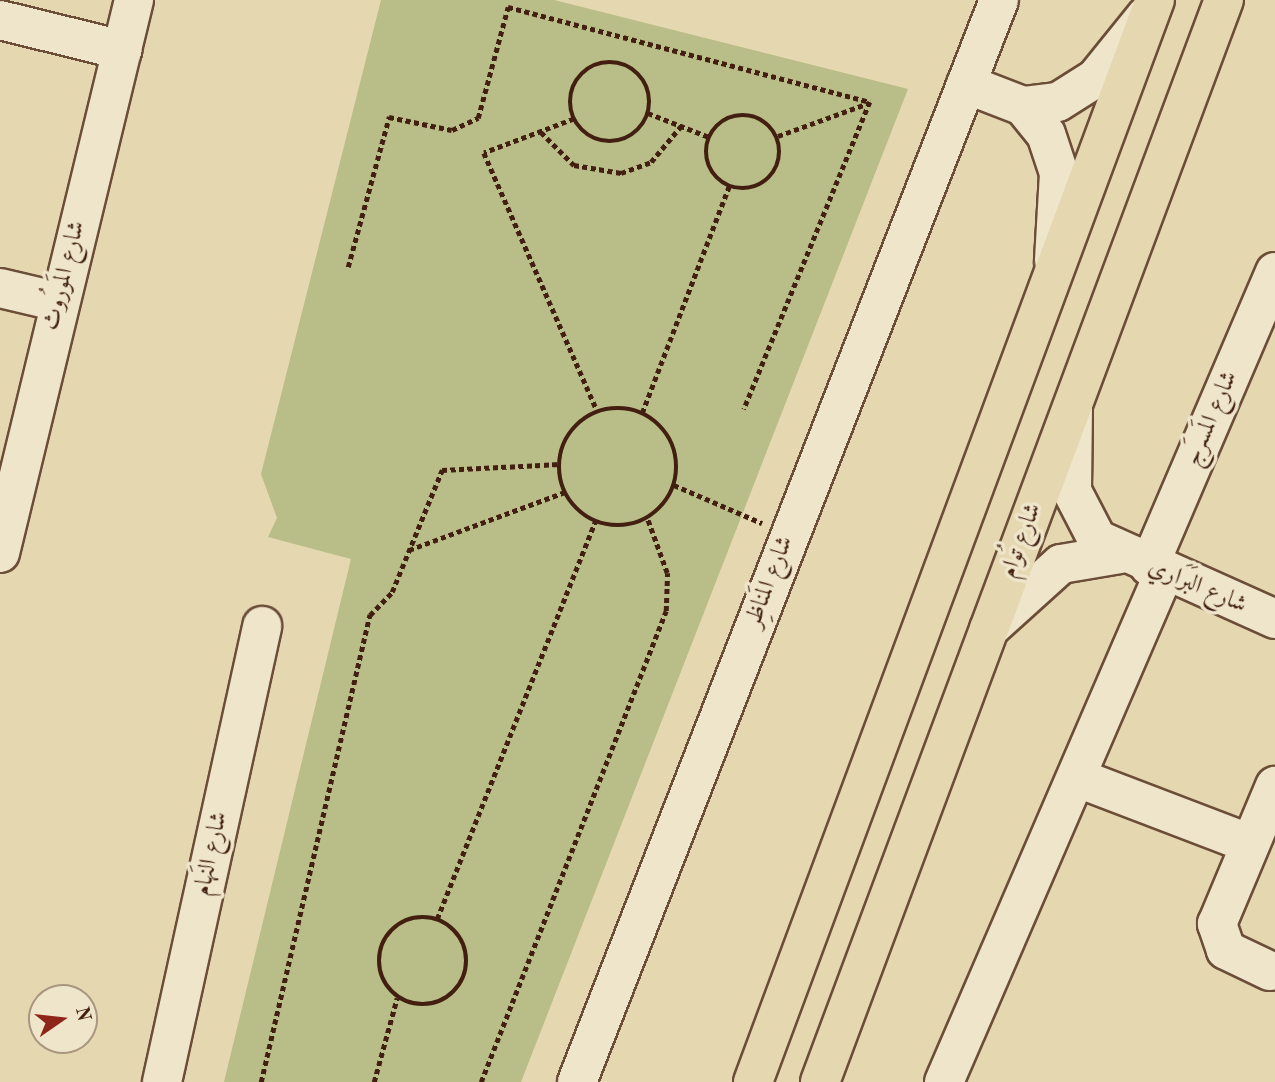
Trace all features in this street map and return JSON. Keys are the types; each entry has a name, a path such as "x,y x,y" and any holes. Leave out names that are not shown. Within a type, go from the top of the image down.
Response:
{"main road":[{"name":"شارع تُوام","path":"820,1082 1224,0"},
{"path":"752,1082 1153,5"}],"street":[{"name":"شارع المَورُوث","path":"0,553 134,0"},
{"name":"شارع المَناظِر","path":"577,1082 999,0"},
{"path":"967,84 1023,106 1058,102 1086,88 1153,5"},
{"path":"0,20 122,50"},
{"path":"1023,106 1046,134 1059,173 1053,273"},
{"name":"شارع المَسرَج","path":"944,1082 1078,778 1144,564 1275,272"},
{"path":"0,288 59,302"},
{"name":"شارع البَرَاري","path":"1073,405 1075,505 1097,539 1144,564 1275,619"},
{"name":"شارع البَرَاري","path":"989,629 1061,564 1089,554 1144,564"},
{"name":"شارع النَهام","path":"162,1082 262,626"},
{"path":"1078,778 1248,844"},
{"path":"1270,971 1242,960 1219,939 1220,908 1275,786"}],"path":[{"path":"348,267 389,117 452,130 478,118 509,7 870,103"},
{"path":"613,62 643,79 648,113 635,133 613,142 590,136 574,119 574,84 590,67 613,62"},
{"path":"778,136 870,103"},
{"path":"744,409 870,103"},
{"path":"648,113 709,137"},
{"path":"743,114 764,120 778,136 780,159 770,178 751,189 729,186 707,160 709,137 723,120 743,114"},
{"path":"574,119 484,153 597,411"},
{"path":"541,131 574,165 621,173 657,157 681,126"},
{"path":"642,413 729,186"},
{"path":"597,411 642,413 672,442 674,485 647,518 621,526 595,521 565,492 560,464 567,438 597,411"},
{"path":"261,1082 370,615 392,592 442,470 560,464"},
{"path":"674,485 789,535"},
{"path":"409,550 565,492"},
{"path":"481,1082 666,611 667,573 647,518"},
{"path":"437,919 595,521"},
{"path":"437,919 464,945 462,982 433,1005 397,998 382,978 383,941 400,923 437,919"},
{"path":"374,1082 397,998"}],"green space":[{"path":"381,0 554,0 908,89 521,1082 224,1082 351,559 268,537 277,518 261,474"}]}
